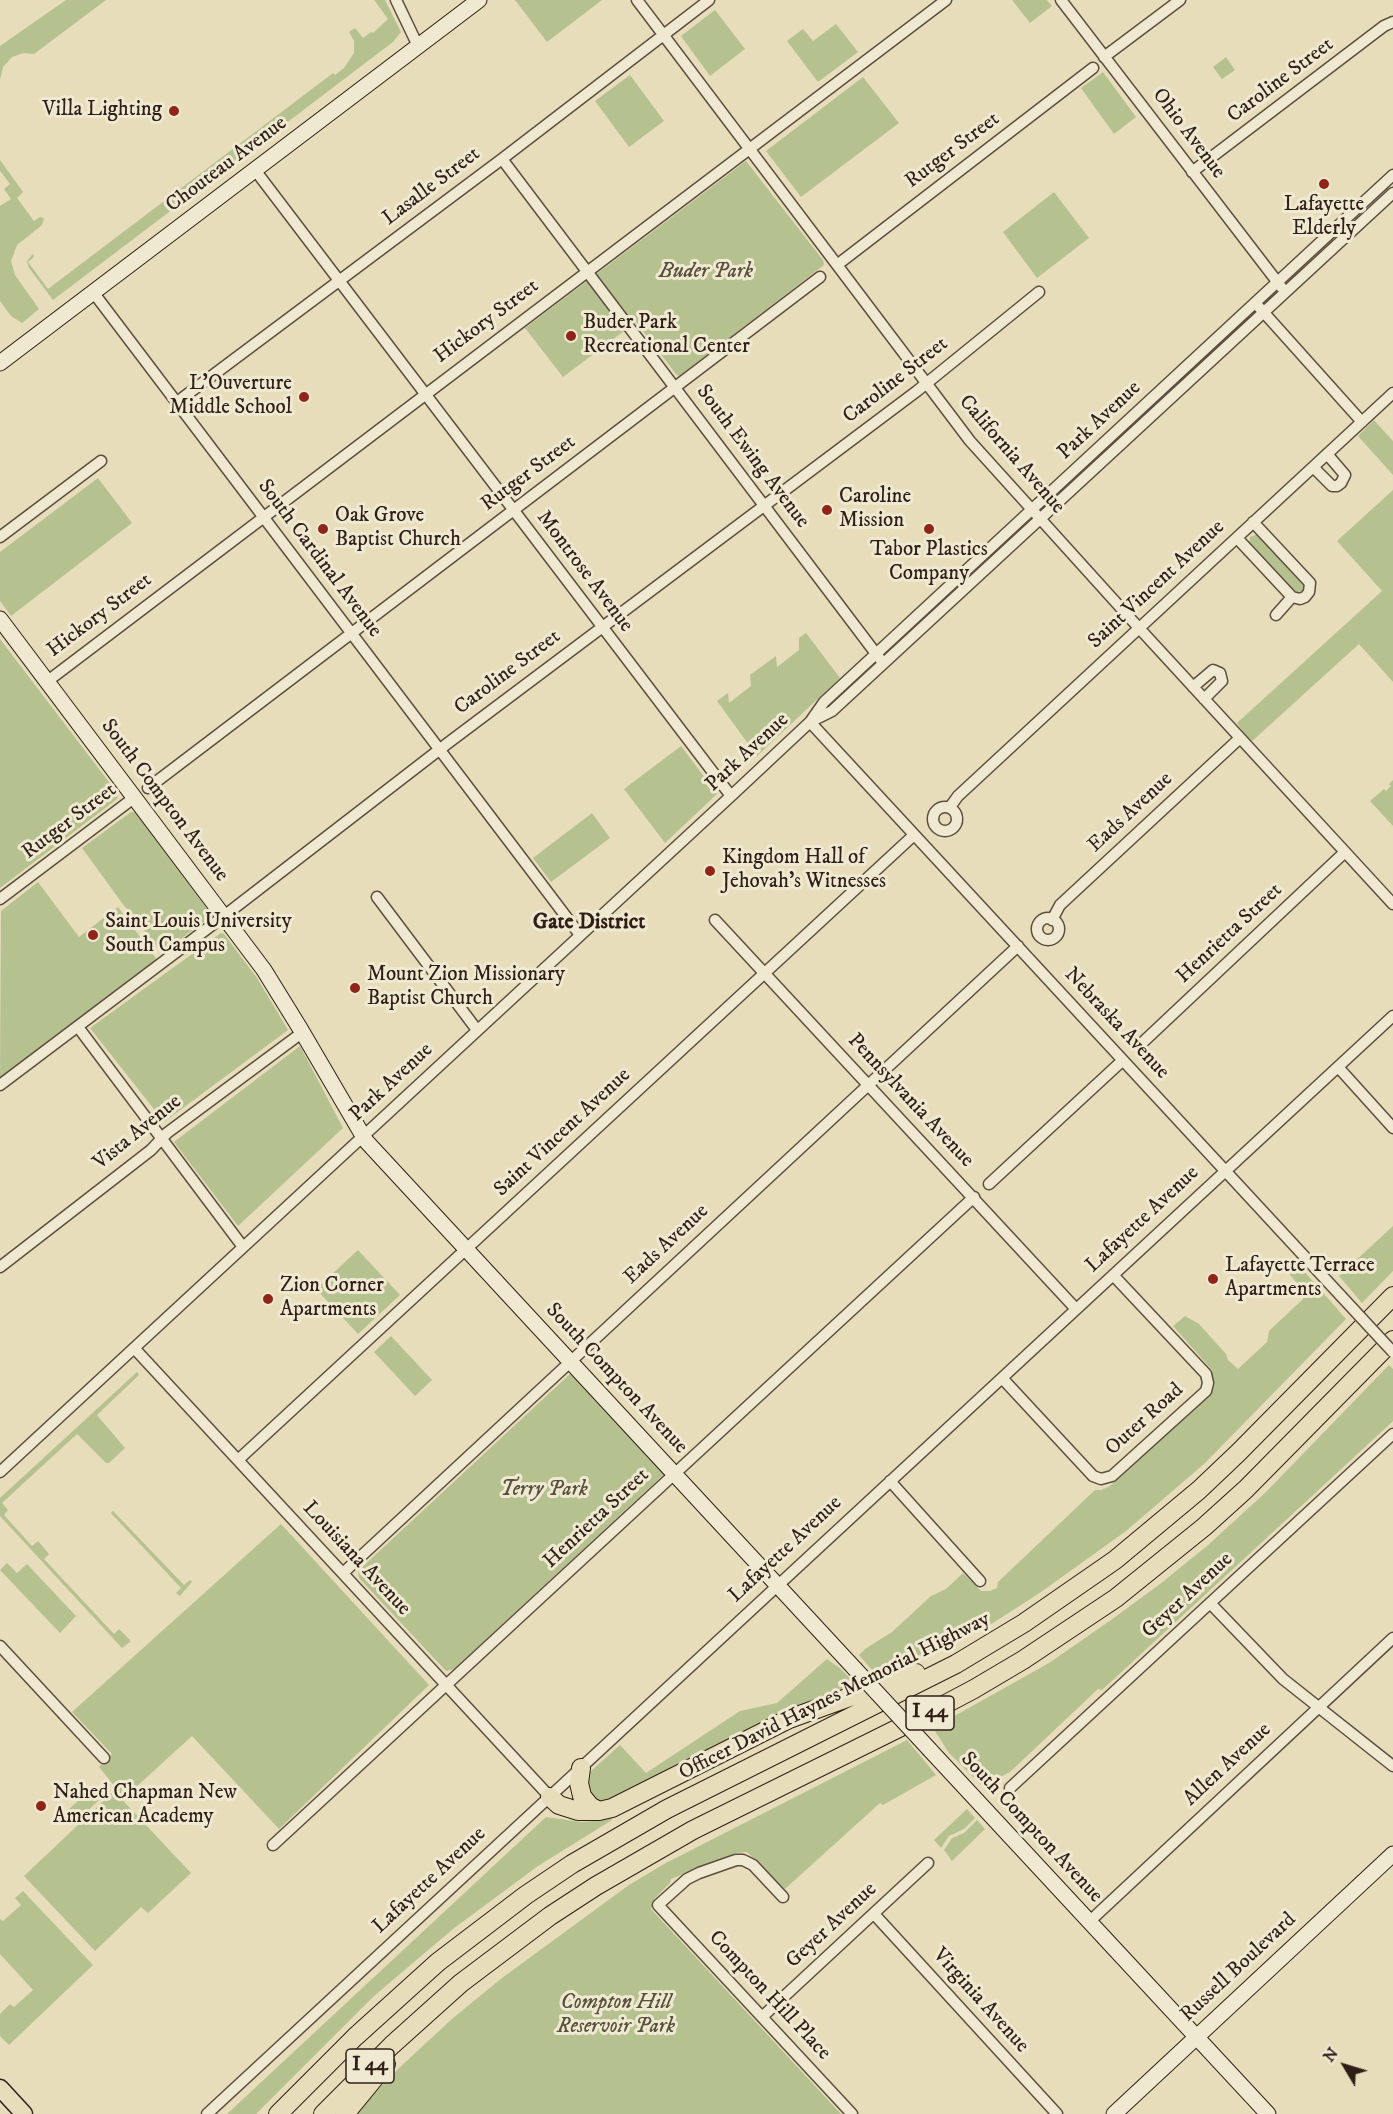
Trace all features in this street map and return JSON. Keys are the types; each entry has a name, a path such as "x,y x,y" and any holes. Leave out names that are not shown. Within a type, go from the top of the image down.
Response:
{"highway":[{"name":"Officer David Haynes Memorial Highway","path":"278,2114 355,2037 415,1982 482,1927 544,1882 618,1835 667,1809 956,1664 1070,1593 1157,1527 1238,1453 1393,1296"},
{"name":"I 44","path":"323,2114 419,2019 541,1923 644,1857 923,1716 1023,1660 1134,1584 1204,1527 1254,1481 1393,1340"},
{"path":"550,1797 559,1805 569,1809 599,1811 627,1801 810,1710 923,1671 956,1664"},
{"path":"581,1768 579,1783 582,1796 590,1806 599,1811"},
{"path":"345,2114 419,2019"}],"main road":[{"name":"Chouteau Avenue","path":"0,363 479,0"},
{"name":"South Compton Avenue","path":"0,619 142,793 224,916 264,970 303,1032 363,1137 1268,2114"},
{"name":"Russell Boulevard","path":"1114,2114 1393,1854"},
{"path":"0,2088 24,2114"}],"street":[{"path":"396,0 418,46"},
{"name":"California Avenue","path":"637,0 975,447 1393,904"},
{"name":"Lasalle Street","path":"177,402 502,159 709,0"},
{"name":"Hickory Street","path":"53,677 946,0"},
{"name":"Ohio Avenue","path":"1061,0 1281,287"},
{"path":"1104,57 1180,0"},
{"name":"Caroline Street","path":"1192,172 1384,26 1393,22"},
{"name":"Rutger Street","path":"837,265 1093,68"},
{"name":"South Ewing Avenue","path":"502,159 884,663"},
{"name":"Montrose Avenue","path":"255,170 731,796"},
{"name":"Park Avenue","path":"810,722 832,711 1040,519 1281,287 1393,175"},
{"name":"Park Avenue","path":"1281,287 1393,193"},
{"name":"Rutger Street","path":"0,899 820,278"},
{"name":"South Cardinal Avenue","path":"93,292 580,935"},
{"name":"Caroline Street","path":"0,1085 224,916 439,749 765,506 926,383 1039,292"},
{"path":"1259,308 1362,422"},
{"name":"Park Avenue","path":"0,1472 731,796 810,722 824,702 1032,510 1259,308"},
{"name":"Saint Vincent Avenue","path":"950,807 958,796 1393,393"},
{"path":"1313,467 1332,486 1341,483 1345,475 1327,454"},
{"path":"0,537 101,461"},
{"path":"1237,537 1292,597 1300,599 1305,597 1309,592 1310,583 1254,522"},
{"path":"1276,615 1292,597"},
{"path":"1193,687 1209,672 1217,670 1220,673 1222,681 1204,699"},
{"name":"Nebraska Avenue","path":"810,722 1393,1352"},
{"name":"Eads Avenue","path":"1052,920 1060,905 1240,738"},
{"name":"Saint Vincent Avenue","path":"238,1460 914,835"},
{"name":"Henrietta Street","path":"1141,1044 1345,852"},
{"path":"377,897 477,1030"},
{"name":"Pennsylvania Avenue","path":"715,920 1076,1309"},
{"name":"Eads Avenue","path":"343,1573 1017,946"},
{"name":"Lafayette Avenue","path":"207,2114 1393,1016"},
{"path":"78,1027 243,1247"},
{"name":"Vista Avenue","path":"0,1267 162,1140 167,1133 303,1032"},
{"path":"989,1184 1122,1061"},
{"path":"1338,1067 1393,1128"},
{"name":"Henrietta Street","path":"273,1845 974,1197"},
{"name":"Outer Road","path":"1002,1378 1093,1476 1101,1479 1112,1476 1206,1391 1208,1383 1206,1374 1113,1275"},
{"name":"Louisiana Avenue","path":"134,1348 550,1797"},
{"name":"Geyer Avenue","path":"1010,1788 1393,1434"},
{"path":"890,1481 980,1581"},
{"path":"1210,1603 1262,1659 1393,1766"},
{"name":"Allen Avenue","path":"1090,1921 1393,1638"},
{"path":"0,1646 104,1758"},
{"path":"1381,1755 1393,1757"},
{"name":"Compton Hill Place","path":"783,1897 753,1864 736,1860 687,1879 658,1905 852,2114"},
{"name":"Geyer Avenue","path":"762,2018 928,1863"},
{"name":"Virginia Avenue","path":"874,1914 1057,2114"}],"green space":[{"path":"66,0 106,0 34,54 24,53 12,57 3,67 0,80 0,46"},
{"path":"374,0 385,0 401,32 393,42 53,300 29,268 27,261 32,255 34,254 33,258 28,262 48,289 333,73 335,75 344,68 354,53 354,41 349,32 355,28 363,38 373,33 388,19"},
{"path":"515,0 602,0 547,42"},
{"path":"1012,0 1047,0 1052,6 1030,23"},
{"path":"715,10 745,49 710,76 681,36"},
{"path":"836,24 858,52 818,82 787,41 803,29 813,41"},
{"path":"1226,57 1235,70 1222,79 1213,67"},
{"path":"1103,72 1136,117 1114,134 1081,88"},
{"path":"630,75 664,121 629,147 595,101"},
{"path":"863,77 899,123 801,197 766,151"},
{"path":"0,160 23,192 17,198 34,221 40,217 44,218 42,225 17,245 11,261 15,275 39,309 22,323 11,316 0,301 0,206 11,199 4,189 10,184 0,171"},
{"name":"Buder Park","path":"746,161 823,260 824,265 679,376 636,322 563,377 525,328"},
{"path":"1054,192 1089,238 1037,278 1003,232"},
{"path":"1374,420 1393,441 1393,475 1358,436"},
{"path":"98,478 132,523 11,616 0,601 0,552"},
{"path":"1393,490 1393,682 1359,644 1250,743 1237,723 1382,591 1337,541"},
{"path":"1258,534 1303,583 1305,588 1301,593 1296,594 1249,544 1250,537"},
{"path":"806,633 840,678 757,756 717,701 728,693 729,703 751,686 750,675 776,656 777,667 799,650 799,638"},
{"path":"0,639 118,794 117,799 0,888"},
{"path":"681,746 717,794 665,843 624,789"},
{"path":"1393,780 1393,826 1370,801 1384,789 1386,791"},
{"path":"131,812 135,812 211,914 209,918 162,953 82,848"},
{"path":"592,813 610,838 551,882 533,858"},
{"path":"38,882 79,937 118,907 160,964 0,1078 1,911"},
{"path":"221,933 257,978 288,1030 164,1122 90,1028"},
{"path":"300,1046 343,1128 238,1226 174,1142"},
{"path":"1393,1226 1393,1271 1362,1303 1339,1276"},
{"path":"358,1250 400,1295 358,1334 316,1289"},
{"path":"1296,1262 1346,1319 1204,1464 1126,1531 1041,1592 993,1623 878,1677 859,1655 865,1649 892,1632 931,1596 946,1589 963,1573 981,1591 997,1588 998,1582 1095,1490 1110,1486 1209,1395 1213,1387 1212,1370 1173,1326 1185,1316 1199,1324 1238,1369 1267,1342 1269,1331 1303,1299 1302,1289 1290,1275 1290,1270"},
{"path":"391,1336 432,1380 415,1396 374,1352"},
{"path":"1389,1365 1393,1369 1393,1421 1102,1690 1098,1689 1010,1772 1002,1776 988,1792 949,1753 933,1728 1049,1663 1160,1584 1208,1545 1265,1493"},
{"path":"137,1372 139,1375 97,1415 125,1448 109,1463 106,1463 77,1434 2,1503 8,1510 4,1515 32,1546 38,1541 49,1554 44,1559 114,1634 119,1629 130,1640 122,1648 0,1516 0,1498"},
{"name":"Terry Park","path":"570,1374 663,1475 454,1669 446,1671 359,1578 358,1571"},
{"path":"113,1511 184,1585 190,1580 192,1582 180,1596 176,1593 181,1588 111,1513"},
{"path":"281,1524 429,1685 279,1829 192,1736 124,1798 99,1767 112,1754 72,1712"},
{"path":"7,1563 17,1573 27,1564 76,1616 60,1633 0,1570"},
{"path":"827,1659 841,1669 859,1688 775,1723 603,1802 595,1800 587,1788 591,1771 620,1745 646,1773 740,1711 777,1703"},
{"name":"Compton Hill Reservoir Park","path":"907,1740 936,1775 883,1805 880,1803 785,1889 747,1852 737,1853 671,1879 670,1883 655,1898 651,1909 841,2114 354,2114 453,2018 502,1978 629,1885 664,1864"},
{"path":"90,1789 100,1799 73,1825 63,1815"},
{"path":"114,1791 191,1873 148,1913 141,1907 95,1951 24,1876"},
{"path":"967,1809 975,1818 964,1829 949,1836 941,1848 934,1840"},
{"path":"611,1815 612,1820 538,1866 453,1929 374,1996 256,2114 227,2114 546,1817 581,1822 594,1821"},
{"path":"977,1820 985,1829 952,1861 944,1850 952,1838 964,1833"},
{"path":"23,1891 93,1965 9,2045 0,2036 0,2014 10,2004 14,2007 33,1990 0,1954 0,1919 3,1921 21,1905 15,1898"}],"place":[{"name":"Villa Lighting","path":"174,111"},
{"name":"Lafayette Elderly","path":"1324,184"},
{"name":"Buder Park Recreational Center","path":"571,336"},
{"name":"L'Ouverture Middle School","path":"304,397"},
{"name":"Caroline Mission","path":"827,510"},
{"name":"Oak Grove Baptist Church","path":"323,529"},
{"name":"Tabor Plastics Company","path":"929,529"},
{"name":"Kingdom Hall of Jehovah's Witnesses","path":"710,871"},
{"name":"Saint Louis University South Campus","path":"93,935"},
{"name":"Mount Zion Missionary Baptist Church","path":"355,988"},
{"name":"Lafayette Terrace Apartments","path":"1213,1279"},
{"name":"Zion Corner Apartments","path":"268,1299"},
{"name":"Nahed Chapman New American Academy","path":"41,1806"}],"district":[{"name":"Gate District","path":"589,923"}]}
